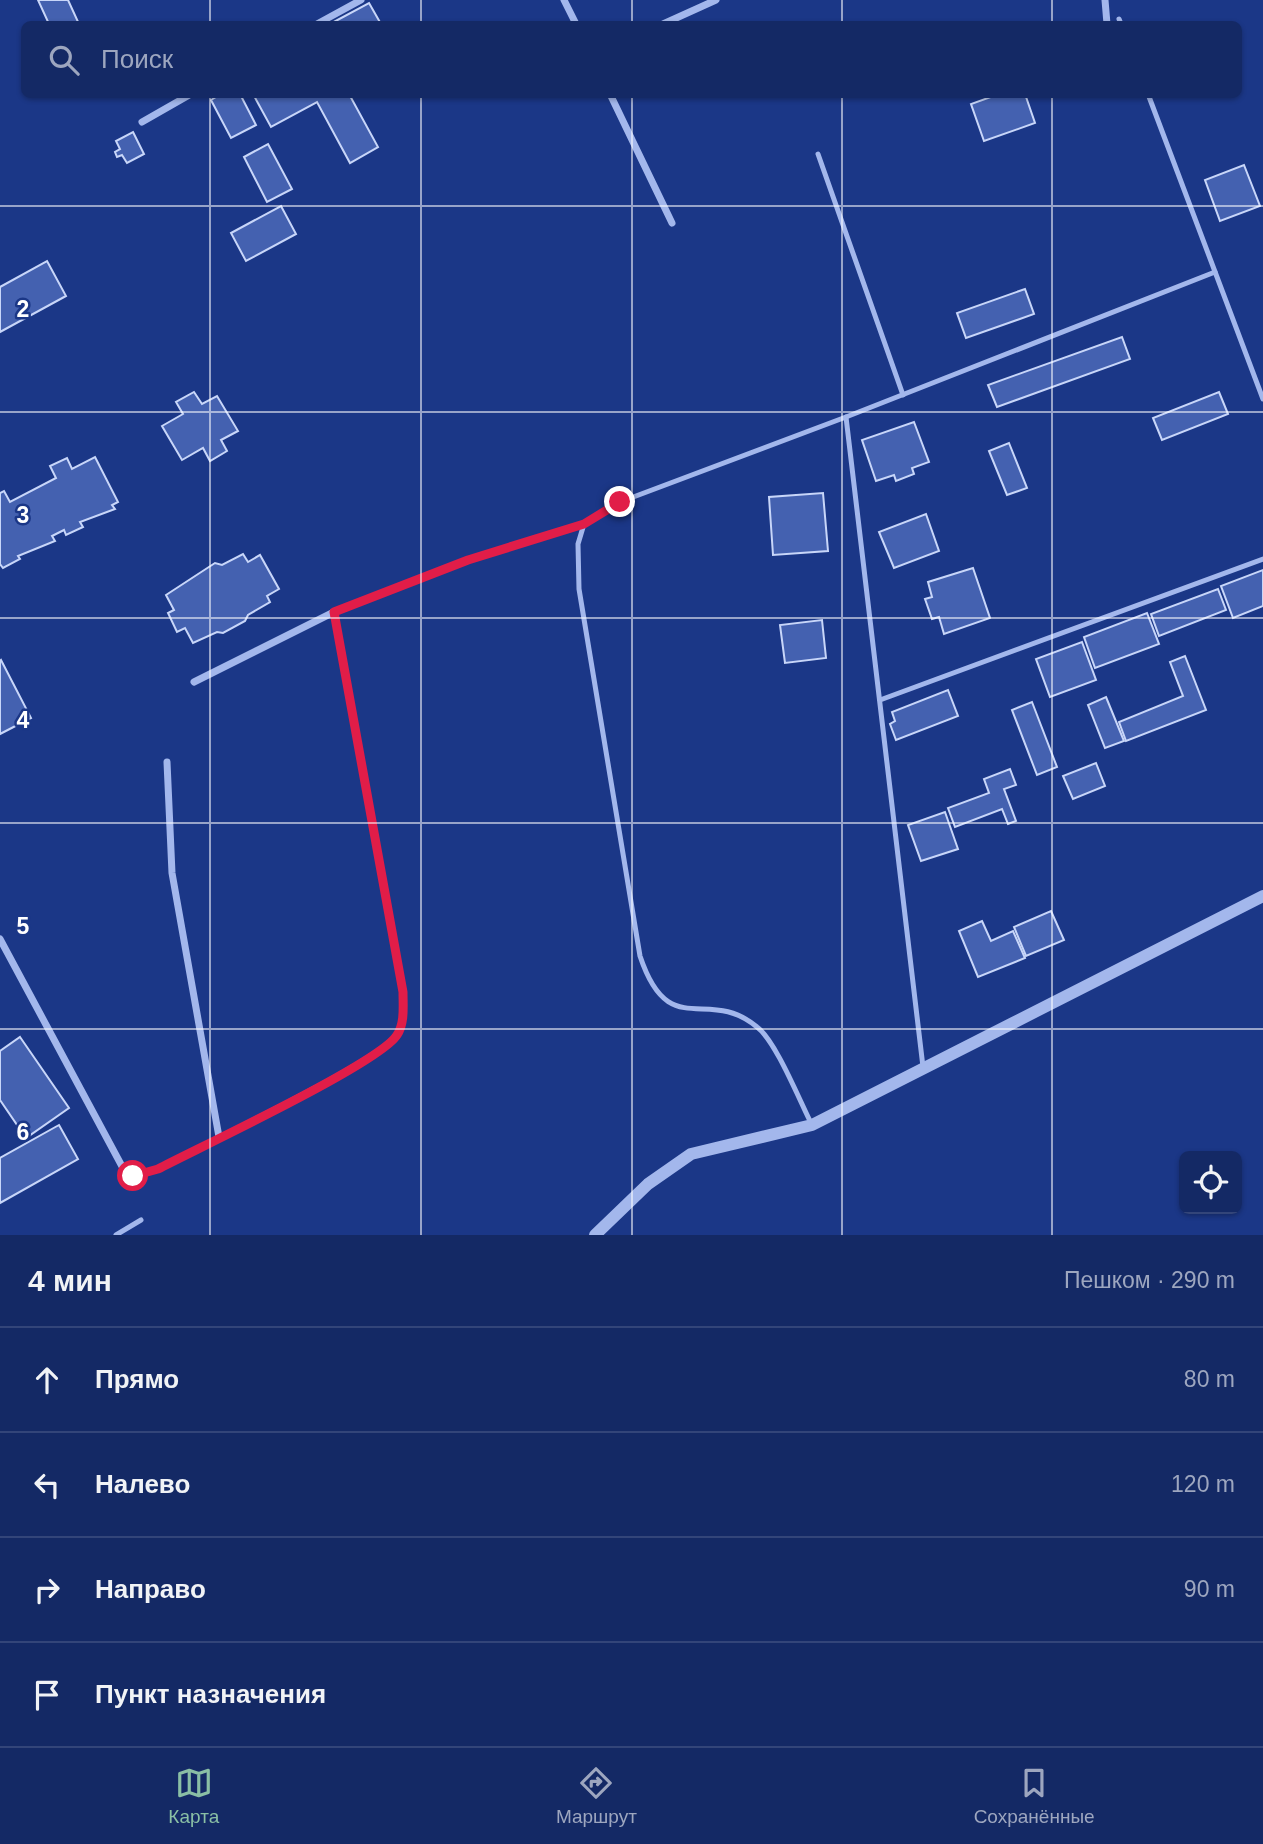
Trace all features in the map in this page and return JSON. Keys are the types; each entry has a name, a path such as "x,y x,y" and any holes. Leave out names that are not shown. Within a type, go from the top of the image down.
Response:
{"street":[{"path":"322,21 361,0"},
{"path":"565,0 575,21"},
{"path":"670,21 716,0"},
{"path":"1105,0 1107,21"},
{"path":"142,122 184,98"},
{"path":"612,98 672,223"},
{"path":"194,682 334,612 468,560 584,524"},
{"path":"0,939 124,1170 133,1176 145,1174 219,1137 384,1048 397,1035 403,1016 397,960 334,612"},
{"path":"167,762 172,873 219,1137"},
{"path":"595,1235 648,1184 691,1154 813,1125 1263,896"}],"lane":[{"path":"1150,98 1263,399"},
{"path":"818,154 903,395"},
{"path":"813,1125 760,1029 742,1016 720,1010 678,1008 658,995 647,977 640,956 579,589 578,544 584,524 620,502 903,395 1215,272"},
{"path":"846,417 923,1068"},
{"path":"880,700 1263,559"},
{"path":"116,1235 141,1220"}],"building":[{"path":"38,0 68,0 78,21 48,21"},
{"path":"369,3 379,21 336,21"},
{"path":"242,98 256,125 231,138 211,100"},
{"path":"255,98 351,98 378,147 350,163 317,102 271,127"},
{"path":"988,98 1026,98 1035,123 984,141 971,104"},
{"path":"133,132 144,154 127,163 122,155 117,157 115,152 120,149 116,141"},
{"path":"268,144 292,189 267,202 244,157"},
{"path":"1244,165 1260,206 1220,221 1205,180"},
{"path":"281,206 296,234 246,261 231,233"},
{"path":"47,261 66,296 0,332 0,287"},
{"path":"1025,289 1034,314 966,338 957,313"},
{"path":"1122,337 1130,359 997,407 988,385"},
{"path":"194,392 202,404 217,396 238,431 221,440 227,451 210,461 203,448 182,460 162,426 183,414 176,402"},
{"path":"1219,392 1228,414 1162,440 1153,418"},
{"path":"914,422 929,462 912,468 914,474 896,481 894,475 876,481 862,440"},
{"path":"1009,443 1027,488 1007,495 989,451"},
{"path":"95,457 118,502 112,505 115,509 80,522 83,527 66,535 64,530 52,536 55,541 18,556 20,559 3,568 0,564 0,493 4,491 10,502 56,478 50,466 67,458 72,469"},
{"path":"823,493 828,551 773,555 769,497"},
{"path":"926,514 939,551 894,568 879,532"},
{"path":"243,554 248,562 260,555 279,589 267,596 270,602 223,633 217,632 193,643 185,628 177,632 168,613 174,610 166,595 215,563 222,565"},
{"path":"973,568 990,618 944,634 939,617 932,619 925,599 932,597 928,582"},
{"path":"1263,570 1263,606 1233,618 1221,586"},
{"path":"1218,589 1226,610 1159,636 1151,614"},
{"path":"1147,613 1159,644 1095,668 1084,637"},
{"path":"822,620 826,658 785,663 780,625"},
{"path":"1082,642 1096,680 1050,697 1036,659"},
{"path":"1185,656 1206,710 1126,741 1119,722 1183,696 1170,662"},
{"path":"0,661 31,718 0,734"},
{"path":"948,690 958,716 896,740 890,724 895,721 892,712"},
{"path":"1106,697 1124,741 1105,748 1088,705"},
{"path":"1032,702 1057,767 1037,775 1012,710"},
{"path":"1096,763 1105,786 1073,799 1063,776"},
{"path":"1010,769 1016,785 1004,789 1016,821 1008,824 1002,809 955,827 948,808 989,793 984,779"},
{"path":"945,812 958,849 921,861 908,825"},
{"path":"1051,911 1064,940 1026,956 1014,927"},
{"path":"982,921 991,941 1013,931 1025,958 978,977 959,931"},
{"path":"20,1037 69,1108 26,1138 0,1100 0,1051"},
{"path":"59,1125 78,1159 0,1203 0,1158"}],"route":[{"path":"133,1176 158,1169 344,1072 384,1048 397,1035 403,1016 403,992 334,612 468,560 584,524 620,502"}]}
